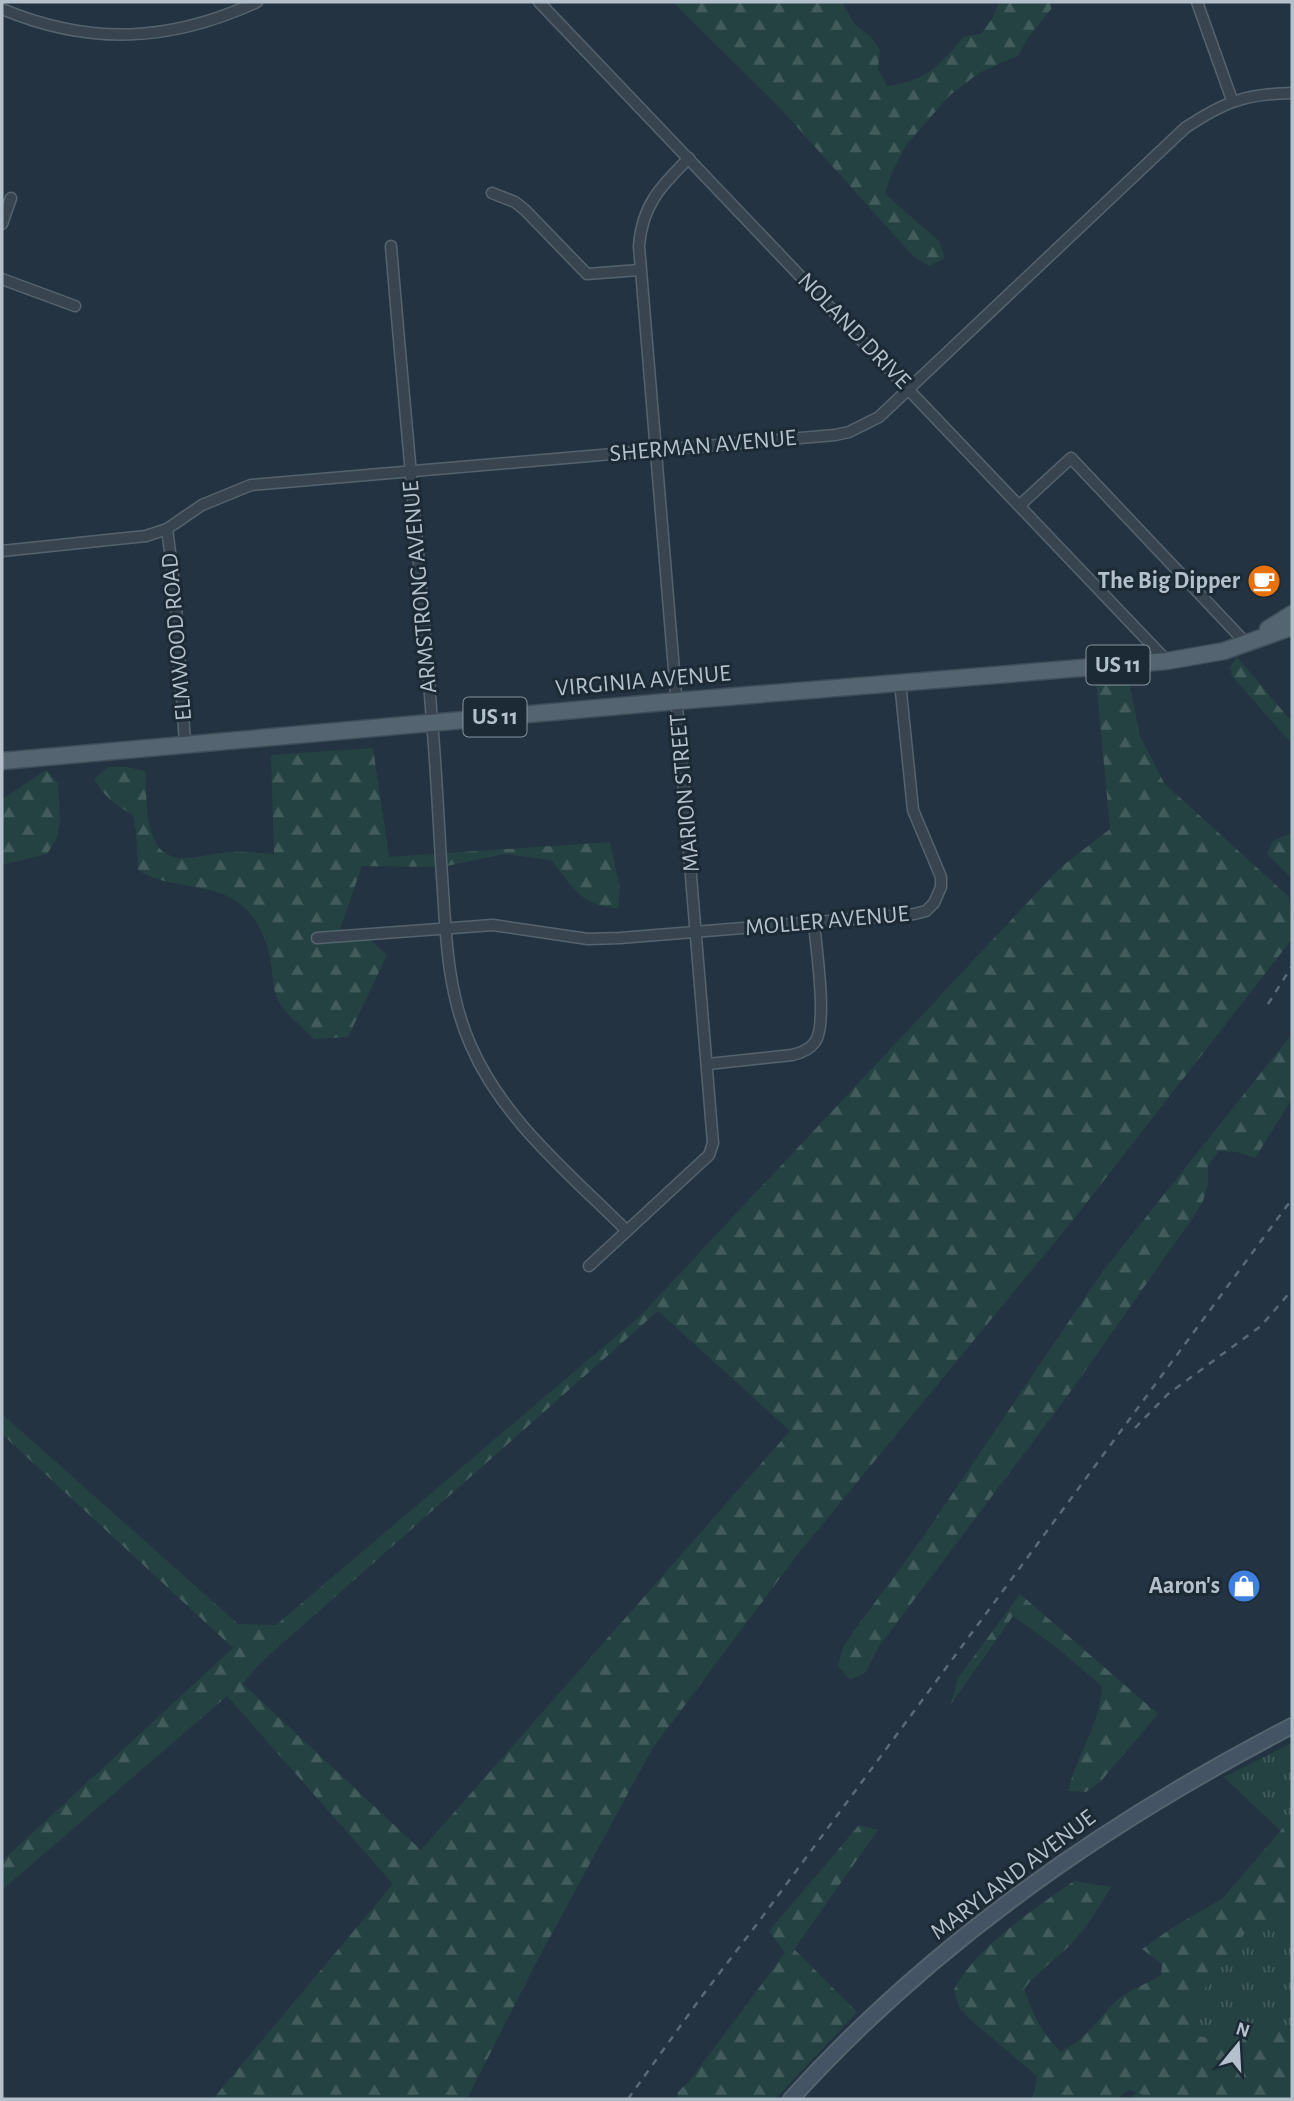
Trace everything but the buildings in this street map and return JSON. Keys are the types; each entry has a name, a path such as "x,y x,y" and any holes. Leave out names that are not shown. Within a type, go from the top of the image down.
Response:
{"main road":[{"name":"VIRGINIA AVENUE","path":"1246,643 1292,614"},
{"name":"VIRGINIA AVENUE","path":"2,761 1167,661 1202,656 1292,627"},
{"name":"MARYLAND AVENUE","path":"791,2099 855,2034 923,1971 1002,1906 1078,1851 1149,1805 1292,1726"}],"street":[{"path":"2,9 54,28 105,36 179,30 216,19 257,2"},
{"name":"NOLAND DRIVE","path":"539,2 1167,661"},
{"path":"1197,2 1232,100"},
{"name":"SHERMAN AVENUE","path":"2,551 146,537 167,529 202,505 251,485 849,432 879,417 1167,144 1205,115 1232,100 1256,94 1292,93"},
{"name":"MARION STREET","path":"589,1266 712,1150 708,1064 639,270 640,230 645,212 667,181 689,158"},
{"path":"492,193 515,202 525,210 587,274 639,270"},
{"path":"2,224 11,198"},
{"name":"ARMSTRONG AVENUE","path":"391,246 433,722 445,928 451,981 470,1045 483,1070 514,1116 627,1231"},
{"path":"2,279 75,306"},
{"path":"1020,505 1071,458 1246,643"},
{"name":"ELMWOOD ROAD","path":"167,529 175,590 185,744"},
{"name":"MOLLER AVENUE","path":"317,938 493,925 587,939 697,933 926,911 938,896 941,877 918,827 910,795 900,682"},
{"path":"708,1064 792,1055 800,1053 815,1042 820,1033 821,1015 814,923"}],"green space":[{"path":"673,2 842,2 855,25 870,36 880,50 878,69 887,86 922,76 939,64 963,37 981,34 992,19 999,2 1051,2 1051,9 1027,39 1019,55 979,73 950,95 906,145 890,177 885,194 939,241 945,258 929,266 913,256 780,108"},
{"path":"1237,657 1292,722 1292,744 1232,676 1230,667"},
{"path":"1127,672 1140,736 1164,783 1289,897 1292,939 1073,1220 798,1554 652,1749 536,1963 467,2099 213,2099 393,1884 227,1696 2,1890 2,1861 233,1648 2,1434 2,1414 238,1624 276,1625 640,1316 1061,867 1110,829 1096,679","holes":["658,1311 790,1431 421,1850 243,1684 258,1665"]},
{"path":"373,748 389,857 610,842 620,889 618,908 586,899 572,887 551,860 504,854 442,867 362,866 340,929 369,939 387,955 348,1037 314,1039 292,1019 279,1001 267,947 261,930 251,915 239,903 215,891 162,880 138,870 133,815 110,800 94,779 108,767 145,771 151,831 157,844 173,857 235,852 274,854 271,755"},
{"path":"46,770 58,783 60,820 57,838 47,854 2,865 4,798"},
{"path":"1292,833 1292,878 1267,854 1273,841"},
{"path":"1292,1034 1292,1099 1255,1158 1237,1152 1219,1151 1208,1165 1208,1184 1203,1201 1194,1216 1068,1395 880,1645 865,1673 850,1680 838,1666 843,1648 853,1632 921,1540 1103,1271"},
{"path":"1020,1594 1158,1714 1101,1781 1086,1792 1068,1791 1093,1727 1102,1686 1013,1616 951,1704 958,1678"},
{"path":"1292,1743 1292,2099 1132,2099 1286,1836 1224,1777"},
{"path":"1288,1822 1292,1823 1292,1925 1263,1923 1247,1930 1198,1998 1189,2016 1190,2034 1207,2038 1243,2028 1292,2027 1292,2099 1150,2099 1129,2090 1116,2099 1030,2099 1034,2094 1037,2076 959,2007 954,1990 976,1959 1007,1930 1074,1881 1111,1887 1078,1936 1024,1989 1039,2023 1061,2052 1085,2035 1119,1998 1161,1975 1162,1964 1142,1949 1223,1898"},
{"path":"859,1825 878,1830 794,1949 857,2012 775,2099 677,2099 678,2092 691,2079 785,1953 769,1931"}],"railway":[{"path":"1268,1004 1292,966"},
{"path":"628,2099 1292,1199"},
{"path":"1135,1428 1168,1394 1261,1326 1292,1290"}],"place":[{"name":"The Big Dipper","path":"1264,581"},
{"name":"Aaron's","path":"1244,1586"}]}
